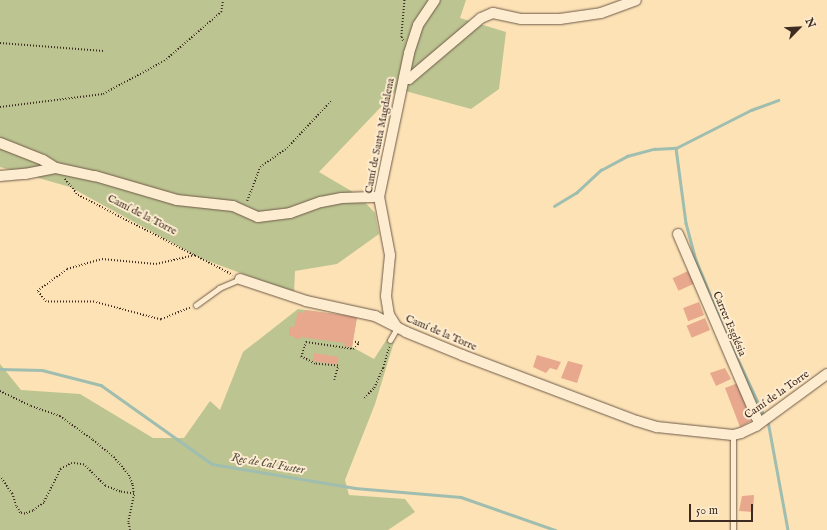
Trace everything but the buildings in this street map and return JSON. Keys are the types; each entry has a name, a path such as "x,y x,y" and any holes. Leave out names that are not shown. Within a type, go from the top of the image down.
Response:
{"street":[{"name":"Camí de Santa Magdalena","path":"398,328 389,315 386,296 390,255 379,197 409,53 418,26 435,0"},
{"path":"404,78 409,79 481,18 493,13 521,19 560,19 601,13 636,0"},
{"path":"0,143 43,160 56,168"},
{"path":"0,176 56,168 95,176 177,200 233,206 258,217 290,213 321,202 342,198 379,197"},
{"name":"Carrer Església","path":"678,234 759,423"},
{"name":"Camí de la Torre","path":"240,278 306,301 375,316 398,328 462,355 636,421 657,427 733,435 741,433 759,423 827,374"}],"lane":[{"path":"196,305 219,288 240,278"},
{"path":"390,340 398,328"},
{"path":"733,435 733,530"}],"path":[{"path":"0,107 104,94 164,60 221,12 223,0"},
{"path":"404,0 401,37 409,53"},
{"path":"0,43 104,51"},
{"path":"244,210 260,167 287,148 331,101"},
{"name":"Camí de la Torre","path":"56,168 78,195 240,278"},
{"path":"195,255 156,264 102,259 67,270 38,291 46,302 94,302 161,320 196,305"},
{"path":"364,398 374,388 384,368 390,340"},
{"path":"334,380 338,366 315,364 301,358 306,342 353,349 359,343 353,342"},
{"path":"0,391 31,406 60,416 114,457 129,475 133,485 134,494 128,522 130,530"},
{"path":"0,477 12,494 20,513 25,514 33,511 44,503 61,469 72,463 84,465 105,486 120,492 134,494"}],"green space":[{"path":"0,0 466,0 460,18 506,32 499,89 471,109 398,89 319,172 358,195 375,213 379,234 337,264 295,271 294,293 200,258 70,187 0,167"},
{"path":"298,309 357,317 352,347 374,359 387,339 394,342 375,404 345,480 349,495 405,499 415,512 388,530 0,530 0,364 21,390 80,394 153,438 184,438 210,401 220,410 243,352"}],"waterway":[{"path":"554,206 576,193 601,170 627,156 654,149 676,148 751,110 778,100"},
{"path":"676,148 686,223 696,260 727,336 765,417"},
{"name":"Rec de Cal Fuster","path":"0,369 42,370 101,385 212,464 355,488 461,497 555,530"},
{"path":"768,421 788,530"}]}
